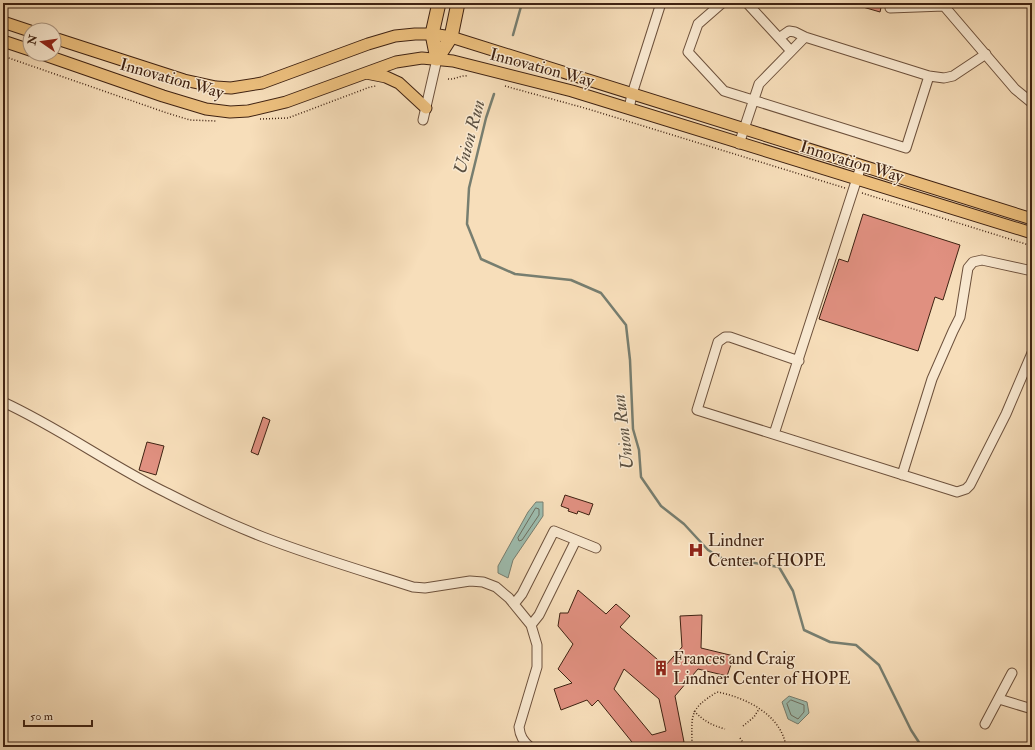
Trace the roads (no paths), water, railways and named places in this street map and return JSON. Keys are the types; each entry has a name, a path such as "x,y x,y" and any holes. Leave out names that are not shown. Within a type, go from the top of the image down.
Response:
{"highway":[{"path":"437,59 432,34 439,3"},
{"path":"437,59 451,37 458,3"}],"main road":[{"path":"3,22 22,28"},
{"name":"Innovation Way","path":"62,41 184,80 216,88 231,88 262,83 395,36 432,34 451,37 1032,219"},
{"path":"3,41 22,47"},
{"name":"Innovation Way","path":"62,61 163,96 206,109 230,112 248,111 286,102 396,62 409,59 437,59 453,61 557,88 629,109 739,144 855,185 1032,233"},
{"path":"366,73 386,77 399,83 426,108"}],"street":[{"path":"629,109 632,94 661,3"},
{"path":"722,3 698,24 688,52 724,91 906,148 930,76"},
{"path":"747,3 791,51"},
{"path":"890,8 944,4 1015,89 1032,104"},
{"path":"779,38 789,31 795,32 805,37 930,76 944,78 953,76 986,54"},
{"path":"739,144 759,84 805,37"},
{"path":"423,120 437,59"},
{"path":"774,434 799,361 861,166"},
{"path":"902,475 932,379 952,331 960,317 968,268 973,262 982,260 1032,271"},
{"path":"799,361 730,337 725,337 718,342 698,410 957,492 966,489 970,485 1006,414 1032,353"},
{"path":"3,402 25,412 142,481 232,525 264,538 412,587 432,587 470,581 483,582 496,587 509,598 531,625 538,645 537,667 519,727 520,735 525,743 530,747"},
{"path":"514,604 522,594 554,531 596,548"},
{"path":"531,625 539,615 576,540"},
{"path":"985,724 1012,673"},
{"path":"999,699 1032,709"}],"water":[{"path":"536,502 543,502 543,516 513,560 508,578 498,573 498,566 528,512"},
{"path":"789,696 807,702 809,713 798,724 788,719 782,702"}],"waterway":[{"name":"Union Run","path":"513,35 522,3"},
{"name":"Union Run","path":"494,94 486,118 469,188 467,224 481,259 515,274 571,280 601,293 626,325 630,360 633,429 639,450 641,477 661,506 684,524 708,550 730,563 755,563 779,567 793,591 804,630 830,642 856,645 879,665 911,730 922,747"}],"place":[{"name":"Lindner Center of HOPE","path":"696,550"},
{"name":"Frances and Craig Lindner Center of HOPE","path":"661,668"}]}
